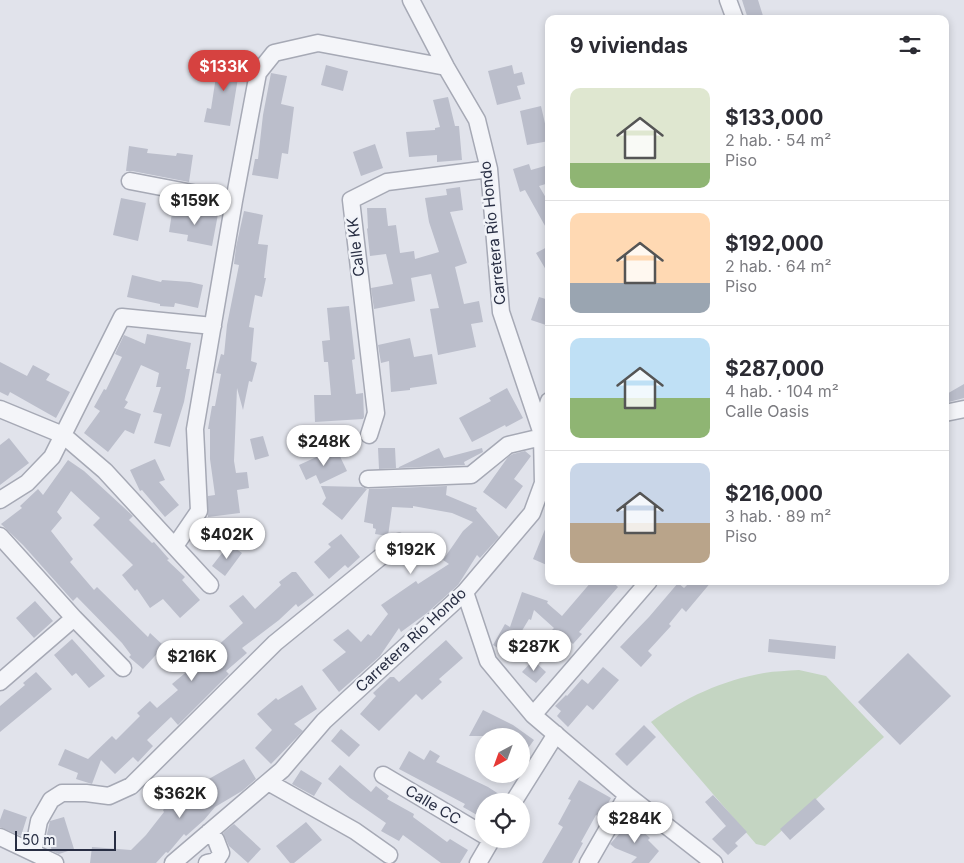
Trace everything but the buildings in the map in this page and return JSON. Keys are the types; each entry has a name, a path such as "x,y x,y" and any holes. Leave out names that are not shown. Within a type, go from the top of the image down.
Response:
{"street":[{"path":"728,0 734,15"},
{"name":"Carretera Río Hondo","path":"173,863 282,770 324,721 464,592 532,513 543,483 544,430 501,312 489,169 477,120 442,60 415,6"},
{"path":"175,546 199,511 195,429 258,73 274,53 318,43 442,60"},
{"name":"Calle KK","path":"369,435 376,413 351,200 387,182 489,169"},
{"path":"130,181 234,201"},
{"path":"0,500 27,483 52,457 122,317 213,326"},
{"path":"0,409 63,435 105,471 210,585"},
{"path":"949,412 964,409"},
{"path":"368,480 471,474 508,445 544,430"},
{"path":"0,536 74,618 123,668"},
{"path":"33,852 39,821 51,800 62,793 86,793 109,796 132,786 275,643 399,542"},
{"path":"533,715 646,585"},
{"path":"464,592 488,661 533,715 627,795 714,863"},
{"path":"0,682 74,618"},
{"path":"519,793 556,734"},
{"name":"Calle CC","path":"383,775 475,830"},
{"path":"268,782 355,831 390,855"},
{"path":"588,863 627,795"},
{"path":"207,863 216,861 221,853 216,840 209,832"},
{"path":"0,837 55,863"},
{"path":"478,863 486,848"}],"green space":[{"path":"799,670 826,676 884,737 765,846 756,844 651,722 677,705 719,685 764,673"}]}
